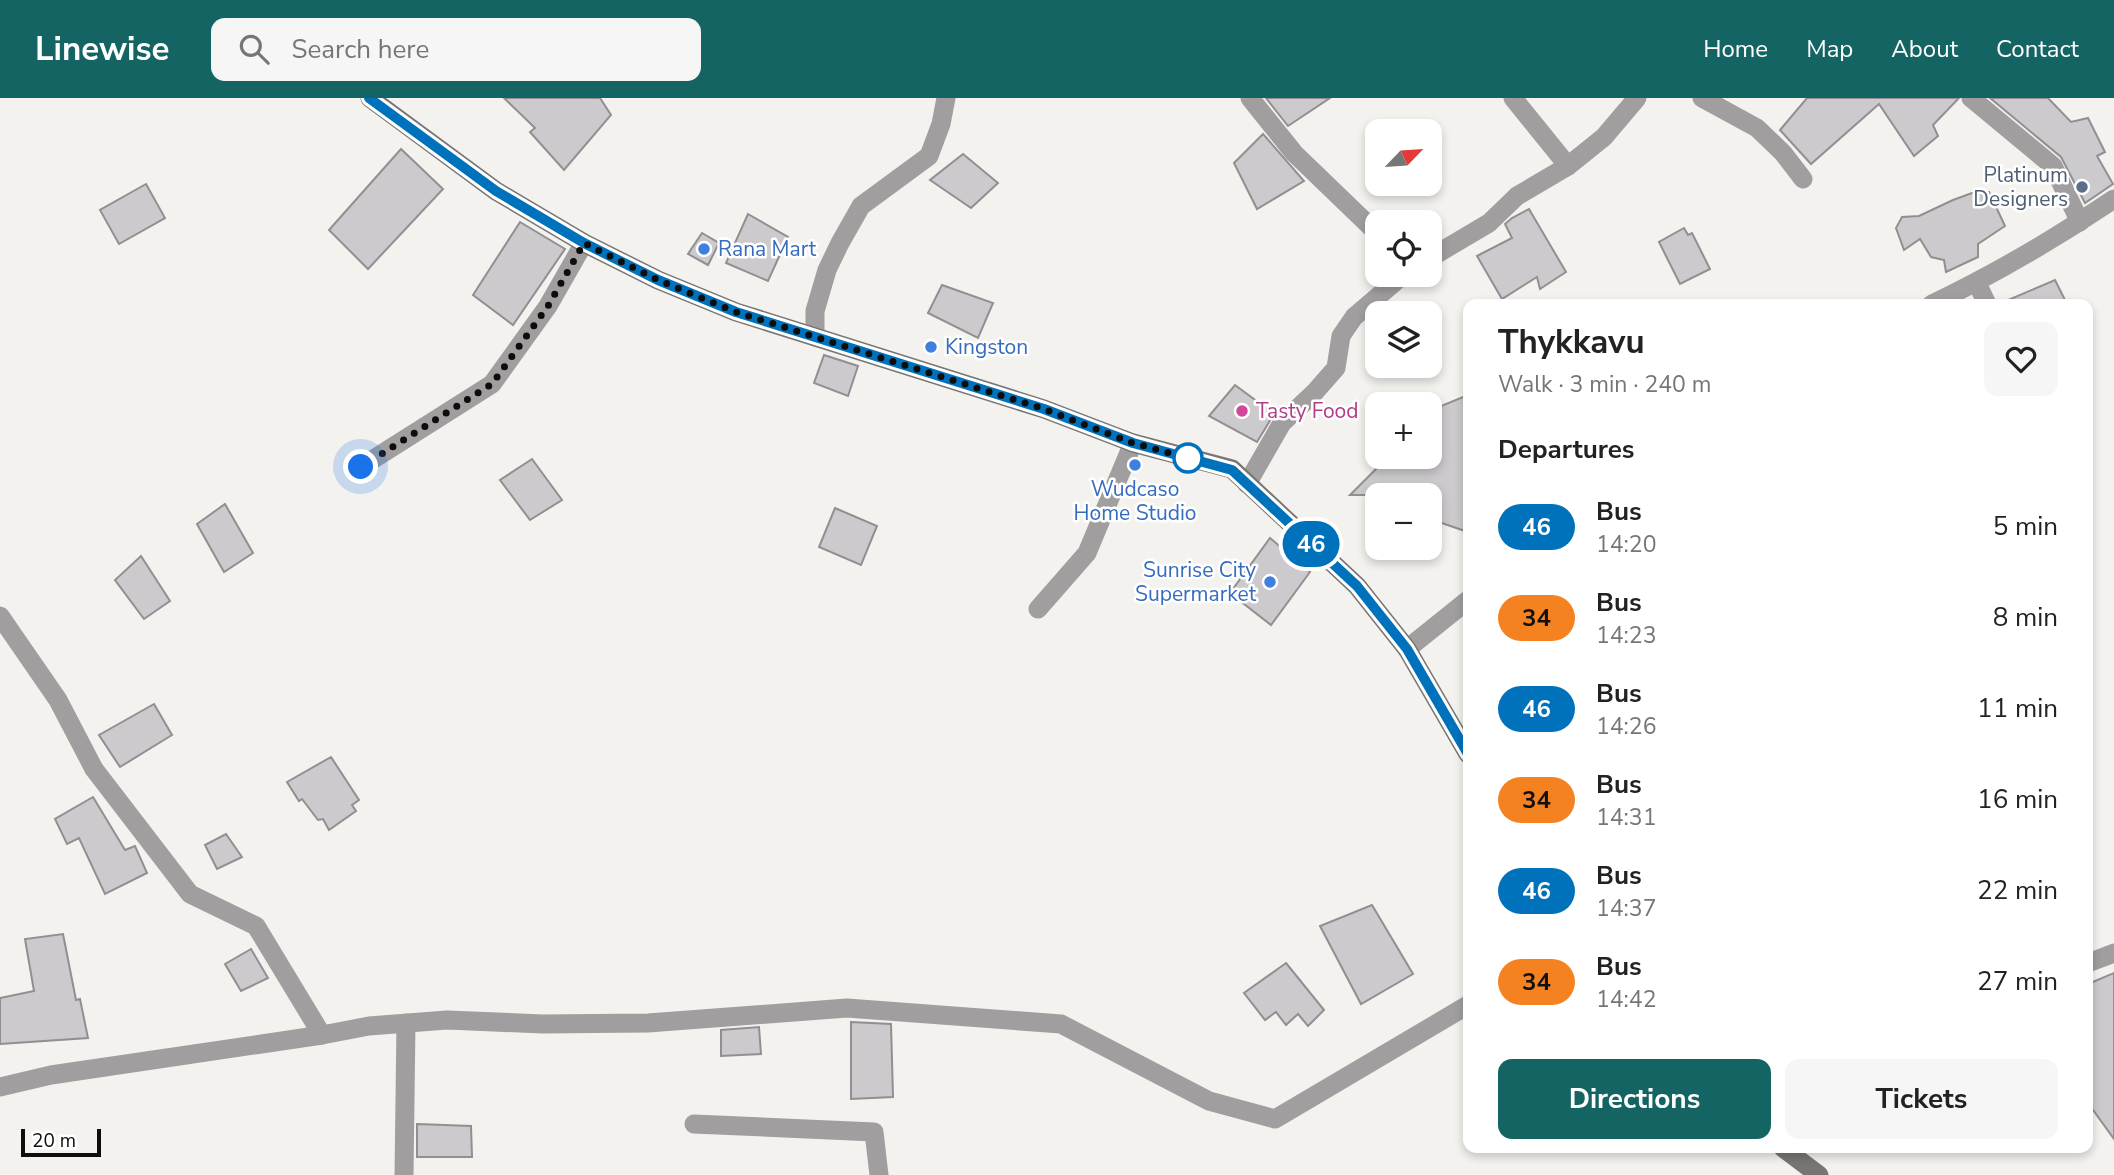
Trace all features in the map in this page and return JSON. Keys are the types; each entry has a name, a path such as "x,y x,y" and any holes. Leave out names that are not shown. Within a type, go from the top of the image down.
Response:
{"main road":[{"path":"369,98 496,191 584,243 658,280 736,312 1044,409 1133,443 1232,470 1357,586 1407,649 1463,745"},
{"path":"1790,1153 1819,1175"}],"street":[{"path":"815,337 816,311 827,270 840,243 861,206 929,156 941,124 946,98"},
{"path":"1250,98 1294,153 1365,221"},
{"path":"1513,98 1568,166"},
{"path":"1442,251 1489,223 1517,196 1568,166 1604,136 1637,98"},
{"path":"1702,98 1757,128 1783,153 1803,178"},
{"path":"1971,98 2053,166 2080,222"},
{"path":"1943,299 1977,283 2114,199"},
{"path":"361,467 492,384 548,306 584,243"},
{"path":"1977,283 1985,299"},
{"path":"1247,484 1282,423 1336,368 1341,336 1354,317 1389,287"},
{"path":"1038,609 1087,553 1133,443"},
{"path":"1407,649 1463,604"},
{"path":"0,616 58,700 94,769 190,894 256,926 322,1035"},
{"path":"2093,961 2114,953"},
{"path":"0,1087 51,1075 369,1026 447,1020 543,1024 648,1023 847,1008 1061,1024 1209,1101 1275,1119 1463,1007"},
{"path":"404,1175 406,1023"},
{"path":"694,1124 874,1132 879,1175"}],"building":[{"path":"504,98 600,98 611,115 564,170 530,132 535,128"},
{"path":"1266,98 1330,98 1288,126"},
{"path":"1807,98 1959,98 1933,125 1938,136 1914,156 1879,104 1811,164 1780,130"},
{"path":"1990,98 2048,98 2071,122 2088,118 2105,152 2097,156 2113,184 2085,203 2061,157"},
{"path":"1263,134 1304,181 1257,209 1234,163"},
{"path":"401,149 443,189 368,269 329,230"},
{"path":"963,154 998,183 971,208 930,180"},
{"path":"146,184 165,218 119,244 100,210"},
{"path":"1989,192 2005,226 1978,244 1978,257 1946,272 1944,260 1931,257 1920,239 1904,250 1896,228 1902,217 1919,216 1972,193"},
{"path":"1529,209 1566,272 1540,289 1537,277 1502,299 1477,256 1512,238 1505,224"},
{"path":"748,214 788,237 768,281 726,263"},
{"path":"520,222 565,249 513,325 473,295"},
{"path":"1684,228 1688,235 1692,233 1710,269 1680,284 1659,242"},
{"name":"Rana Mart","path":"702,233 719,243 708,265 688,254"},
{"path":"2055,280 2064,299 2011,299"},
{"path":"942,285 993,303 978,338 928,313"},
{"path":"824,355 858,366 848,396 814,383"},
{"name":"Tasty Food","path":"1235,385 1274,414 1257,442 1209,416"},
{"path":"1463,397 1463,530 1442,523 1442,483 1365,483 1365,495 1350,495 1376,469 1442,469 1442,406"},
{"path":"532,459 562,500 530,520 500,480"},
{"path":"225,504 253,553 224,572 197,524"},
{"path":"835,508 877,526 861,565 819,547"},
{"name":"Sunrise City Supermarket","path":"1270,538 1310,572 1271,625 1230,593"},
{"path":"141,556 170,601 144,619 115,580"},
{"path":"154,704 172,735 120,767 99,735"},
{"path":"331,757 359,800 352,805 356,811 329,830 323,819 318,820 302,799 299,801 287,782"},
{"path":"93,797 125,850 135,846 147,873 105,894 79,838 67,844 55,819"},
{"path":"226,834 242,857 217,869 205,845"},
{"path":"1372,905 1413,974 1361,1004 1320,926"},
{"path":"63,934 76,1000 80,999 88,1038 0,1044 0,998 34,991 25,939"},
{"path":"251,949 268,978 241,991 225,964"},
{"path":"1286,963 1324,1010 1308,1026 1298,1014 1286,1025 1276,1012 1265,1020 1244,993"},
{"path":"2114,973 2114,1139 2093,1110 2093,982"},
{"path":"851,1022 891,1024 893,1097 851,1099"},
{"path":"759,1027 761,1054 721,1056 721,1030"},
{"path":"417,1124 471,1126 472,1157 417,1157"}],"bus line":[{"name":"46","path":"369,98 496,191 584,243 658,280 736,312 1044,409 1133,443 1232,470 1357,586 1407,649 1463,745"}],"place":[{"name":"Platinum Designers","path":"2082,187"},
{"name":"Rana Mart","path":"704,249"},
{"name":"Kingston","path":"931,347"},
{"name":"Tasty Food","path":"1242,411"},
{"name":"Wudcaso Home Studio","path":"1135,465"},
{"name":"Sunrise City Supermarket","path":"1270,582"}],"route":[{"path":"361,467 492,384 548,306 584,243 658,280 736,312 1044,409 1133,443 1188,458"}]}
